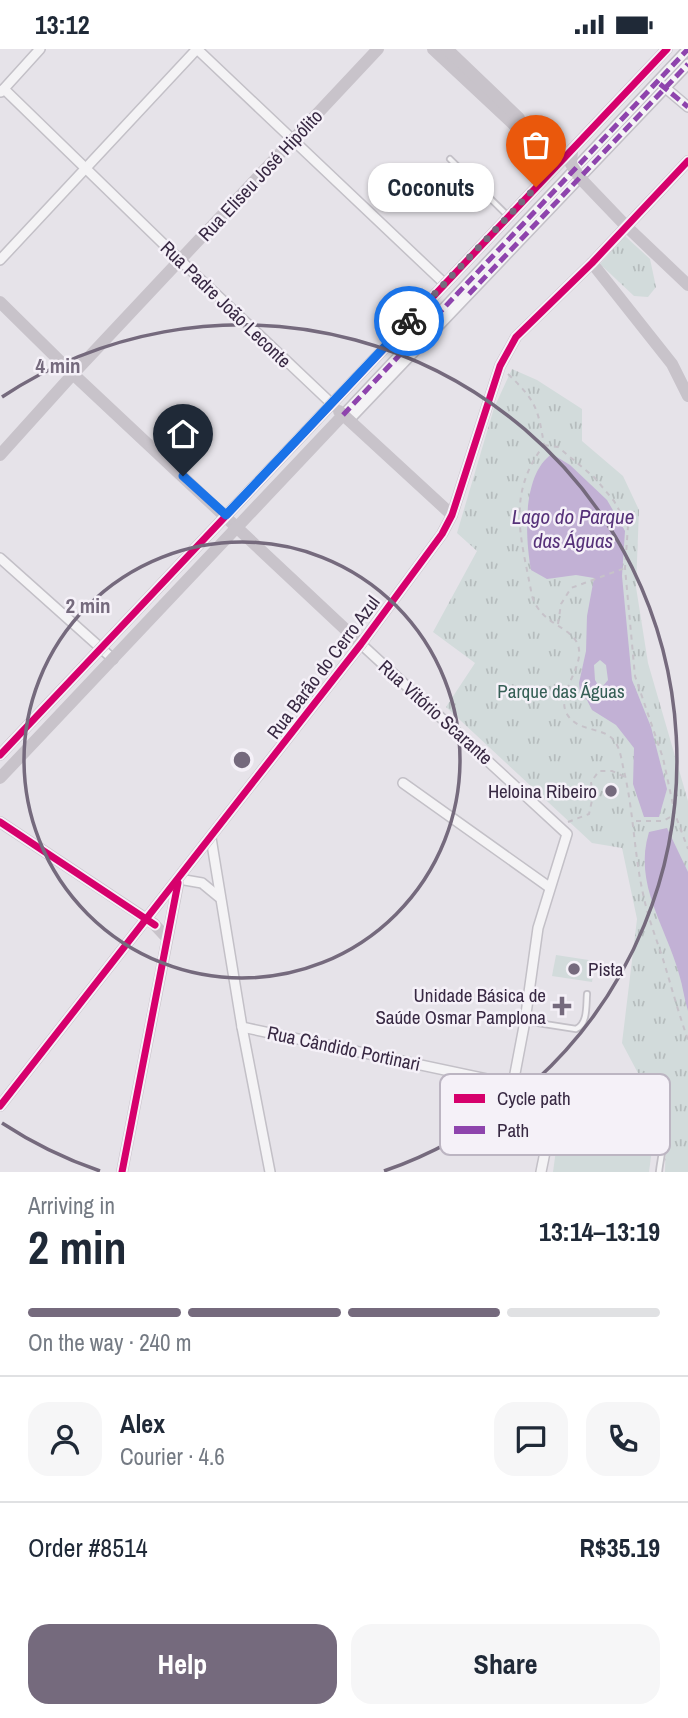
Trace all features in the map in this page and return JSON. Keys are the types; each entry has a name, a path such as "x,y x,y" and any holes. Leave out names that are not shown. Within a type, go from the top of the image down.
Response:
{"main road":[{"name":"Rua Eliseu José Hipólito","path":"0,455 378,49"},
{"path":"433,49 556,165 577,174 625,226 688,285"},
{"path":"447,49 556,165"},
{"path":"0,755 667,49"},
{"path":"574,147 570,156 577,174"},
{"name":"Rua Barão do Cerro Azul","path":"0,1106 361,644 442,534 452,515 500,366 516,337 592,263 688,161"},
{"path":"592,263 686,381 688,396"},
{"name":"Rua Vitório Scarante","path":"0,302 361,644"},
{"name":"Rua Padre João Leconte","path":"332,404 452,515"},
{"path":"1,777 237,527 346,418"},
{"path":"0,823 147,920 167,938"},
{"path":"122,1172 179,879"}],"street":[{"path":"2,91 40,49"},
{"path":"0,260 197,49 444,284"},
{"path":"662,85 688,49"},
{"path":"346,418 662,85 688,64"},
{"path":"662,85 688,107"},
{"name":"Rua Padre João Leconte","path":"2,91 86,167 332,404"},
{"path":"0,558 113,659"},
{"name":"Rua Vitório Scarante","path":"361,644 564,830"},
{"path":"403,783 549,887"},
{"path":"515,1074 538,928 564,830"},
{"path":"211,838 242,1027 270,1172"},
{"path":"179,879 202,883 220,898"},
{"name":"Rua Cândido Portinari","path":"242,1027 465,1074"}],"lane":[{"path":"450,159 509,216"},
{"path":"524,1021 580,1028 583,1024 587,993"}],"path":[{"path":"500,366 531,397 541,424 544,445 529,464 520,500 520,537 534,605 545,619 557,625 578,645 579,660 564,705 567,716 581,726 603,732 617,744 634,821 643,897 688,1040"},
{"path":"544,445 558,447 594,477 614,501 628,526 624,569 635,676 663,758 675,814 688,849"},
{"path":"557,625 561,604 571,588 624,569"},
{"path":"564,830 573,819 589,814 593,796 591,782 599,771 612,771 625,777"},
{"path":"634,821 663,821 675,814"}],"green space":[{"path":"625,236 650,259 656,287 648,297 634,296 600,264"},
{"name":"Parque das Águas","path":"512,369 537,380 582,409 582,441 623,476 639,510 636,587 648,663 688,801 688,1172 665,1172 665,1155 670,1155 670,1074 638,1074 622,1043 637,919 622,848 592,843 446,707 475,663 433,632 477,551 457,533 494,408"},
{"name":"Pista","path":"556,955 595,961 592,982 552,976"},
{"path":"555,1155 651,1155 649,1172 553,1172"}],"water":[{"name":"Lago do Parque das Águas","path":"552,454 570,465 607,500 625,531 622,576 632,680 651,727 667,789 659,817 644,817 633,784 634,748 616,725 592,710 580,693 579,683 586,651 587,616 594,578 576,575 547,579 531,570 528,507 535,476 542,463","holes":["600,660 606,665 608,680 603,686 598,685 594,665"]},
{"path":"667,828 688,872 688,1011 673,956 653,905 645,869 649,832"}],"marked path":[{"path":"343,415 688,49"},
{"path":"469,294 688,64"},
{"path":"660,84 688,107"}],"cycle path":[{"path":"0,755 667,49"},
{"path":"0,1106 361,644 442,534 452,515 500,366 516,337 592,263 688,161"},
{"path":"0,822 155,925"},
{"path":"122,1172 178,883"}],"way so far":[{"path":"409,321 536,187"}],"place":[{"name":"Coconuts","path":"536,187"},
{"name":"Heloina Ribeiro","path":"611,791"},
{"name":"Pista","path":"574,969"},
{"name":"Unidade Básica de Saúde Osmar Pamplona","path":"562,1006"}],"route":[{"path":"183,476 226,515 409,321"}]}
